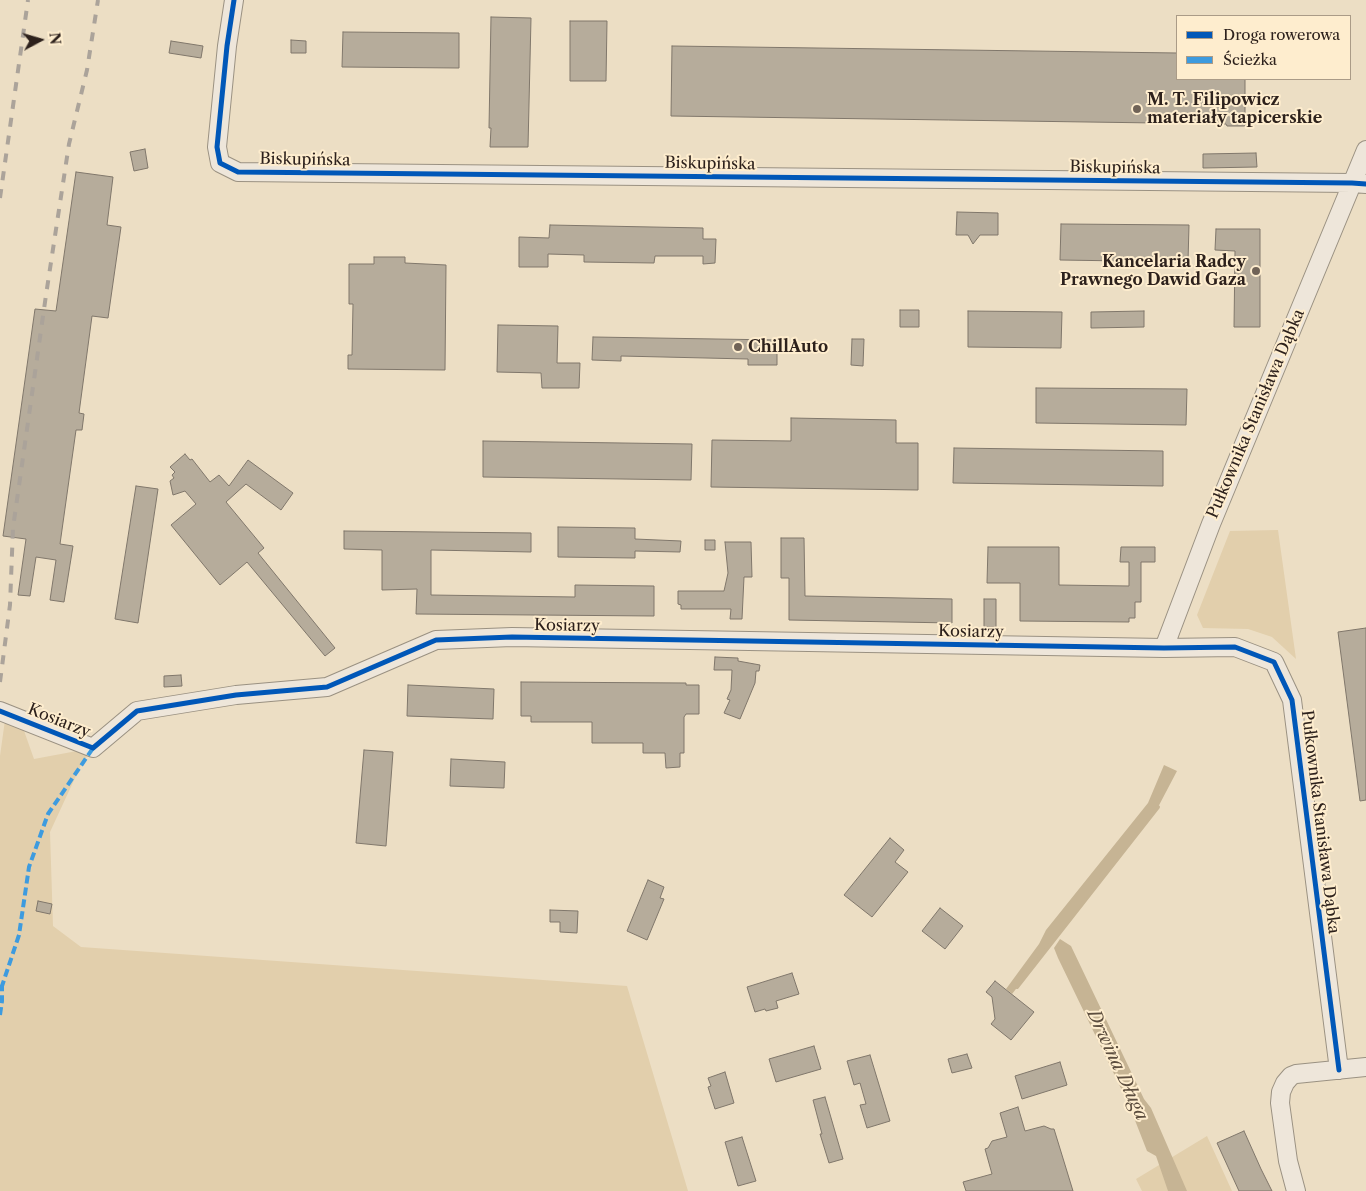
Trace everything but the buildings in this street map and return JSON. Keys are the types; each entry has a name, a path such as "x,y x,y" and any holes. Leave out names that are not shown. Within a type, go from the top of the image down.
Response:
{"street":[{"name":"Biskupińska","path":"234,0 217,147 220,163 238,172 1359,184"},
{"name":"Pułkownika Stanisława Dąbka","path":"1339,1070 1292,700 1274,662 1235,647 1164,648 1211,524 1359,184 1366,150"},
{"name":"Kosiarzy","path":"0,711 93,748 136,711 236,695 327,687 436,640 512,637 1164,648"},
{"path":"1296,1191 1288,1161 1280,1103 1283,1087 1288,1079 1296,1074 1366,1067"}],"shaded area":[{"path":"1278,530 1296,659 1272,637 1248,629 1203,628 1197,615 1230,531"},
{"path":"5,720 23,728 34,759 93,748 81,765 50,832 53,926 81,947 627,986 688,1191 0,1191 0,756"},
{"path":"1207,1136 1232,1191 1142,1191 1136,1179"}],"water":[{"path":"1164,765 1177,771 1156,811 1012,994 1006,989 1039,944 1046,930 1148,803"},
{"name":"Drwina Długa","path":"1060,939 1071,946 1144,1099 1151,1108 1187,1191 1168,1191 1156,1156 1147,1151 1129,1105 1058,958 1054,948"}],"waterway":[{"path":"1017,987 1158,807"}],"railway":[{"path":"0,198 28,0"},
{"path":"0,682 10,605 13,528 46,295 69,144 87,70 98,0"}],"marked path":[{"path":"0,987 2,986 19,935 29,867 48,814 93,748"},
{"path":"0,1015 2,986"}],"cycle path":[{"path":"234,0 227,46 217,147 220,163 238,172 1366,184"},
{"path":"0,711 93,748 137,711 236,695 327,687 436,640 512,637 1164,648 1235,647 1274,662 1292,700 1339,1070"}],"place":[{"name":"M. T. Filipowicz materiały tapicerskie","path":"1137,109"},
{"name":"Kancelaria Radcy Prawnego Dawid Gaza","path":"1256,271"},
{"name":"ChillAuto","path":"738,347"}]}
